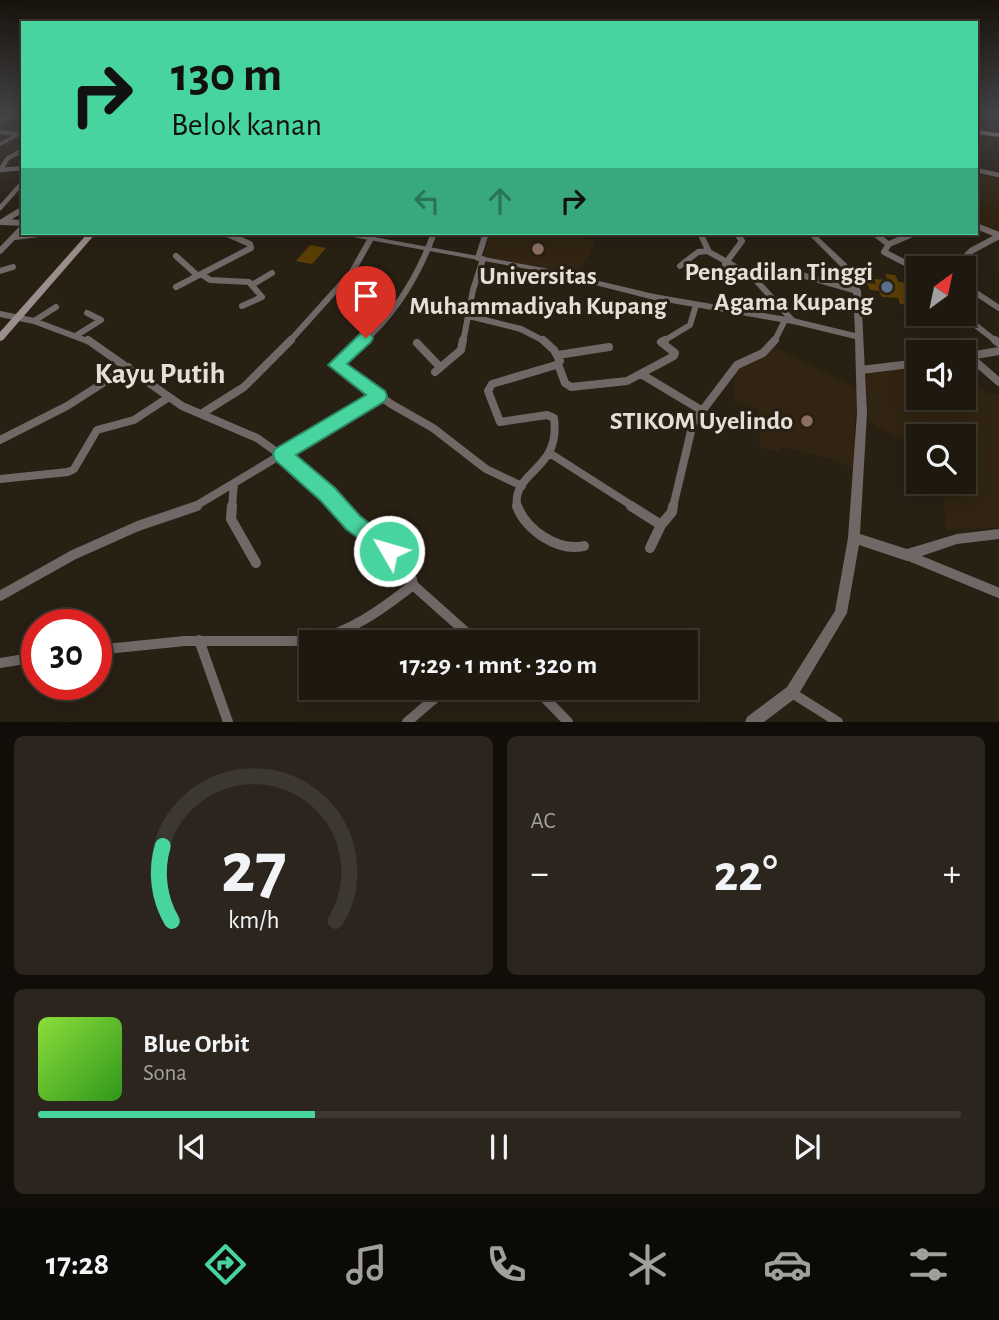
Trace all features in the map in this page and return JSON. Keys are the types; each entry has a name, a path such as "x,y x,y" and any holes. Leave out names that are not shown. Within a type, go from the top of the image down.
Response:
{"main road":[{"path":"0,338 90,235"}],"street":[{"path":"0,170 8,158 21,151"},
{"path":"0,170 21,168"},
{"path":"978,170 999,175"},
{"path":"0,208 21,185"},
{"path":"1,222 21,210"},
{"path":"1,222 21,225"},
{"path":"978,227 998,234"},
{"path":"0,251 21,228"},
{"path":"966,256 998,234"},
{"path":"15,237 31,235"},
{"path":"176,287 251,247 250,244 230,235"},
{"path":"200,414 234,396 262,372 350,277 373,235 428,249 859,337"},
{"path":"433,235 410,285 381,326 336,363 340,370 433,428 486,469 522,486"},
{"path":"417,343 438,370 461,350 486,235"},
{"path":"701,235 707,251 724,264 754,277 789,321"},
{"path":"724,264 742,241 738,235"},
{"path":"752,722 792,692 841,613 855,538 861,429 857,291 844,266 812,235"},
{"path":"877,235 888,244"},
{"path":"906,263 884,252 888,244 910,235"},
{"path":"680,266 698,252 707,251"},
{"path":"176,256 210,280 248,282 252,285 262,297 242,306"},
{"path":"0,271 13,267"},
{"path":"252,285 272,273"},
{"path":"797,274 857,291"},
{"path":"976,293 999,308"},
{"path":"991,303 999,298"},
{"path":"468,316 518,327 549,343 558,359 565,383 571,387 619,382 641,374 675,355 661,342 690,325 696,305"},
{"path":"34,321 56,307"},
{"path":"77,335 101,320 87,313"},
{"path":"0,314 20,317 77,335 169,397 200,414 257,438 282,454 328,494 353,523 401,559 411,575 413,585 464,630"},
{"path":"650,548 661,525 672,512 693,423 737,365 763,354 772,346 789,321"},
{"path":"976,325 999,343"},
{"path":"584,546 565,549 557,545 523,520 514,500 522,486 551,454 555,438 554,418 547,415 500,422 488,391 492,384 500,380 558,359 609,347"},
{"path":"976,355 999,351"},
{"path":"976,363 999,382"},
{"path":"861,370 906,365"},
{"path":"0,440 66,406 128,367"},
{"path":"641,374 701,410"},
{"path":"0,596 73,555 138,526 184,512 379,396"},
{"path":"0,479 68,472 74,469 97,430 134,420 169,397"},
{"path":"551,454 661,525"},
{"path":"234,483 231,519 256,563"},
{"path":"907,555 957,539 999,534"},
{"path":"855,538 907,555 999,593"},
{"path":"112,648 200,640 270,644 345,631 379,612 413,585"},
{"path":"200,640 228,722"},
{"path":"0,663 21,660"},
{"path":"792,692 838,722"},
{"path":"407,722 433,700"},
{"path":"547,700 568,722"}],"shaded area":[{"path":"978,172 999,177 999,234 978,226"},
{"name":"Universitas Muhammadiyah Kupang","path":"489,235 581,235 595,242 577,276 484,257"},
{"name":"STIKOM Uyelindo","path":"776,348 857,388 854,433 861,472 834,460 783,447 777,452 760,448 758,409 734,401 735,367"},
{"path":"906,369 906,410 976,410 976,382 990,394 999,394 999,528 945,529 944,494 976,494 976,424 906,424 906,441 869,422 866,374"}],"building":[{"path":"310,245 326,248 312,264 296,261"},
{"name":"Pengadilan Tinggi Agama Kupang","path":"885,274 895,275 899,282 903,282 906,288 906,304 900,304 898,298 882,297 879,291 870,290 867,283 876,284 874,279 888,280"}],"place":[{"name":"Universitas Muhammadiyah Kupang","path":"538,249"},
{"name":"Pengadilan Tinggi Agama Kupang","path":"887,287"},
{"name":"STIKOM Uyelindo","path":"807,421"}],"district":[{"name":"Kayu Putih","path":"160,374"}],"route":[{"path":"366,338 336,365 379,396 282,454 328,494 353,523 389,551"}]}
